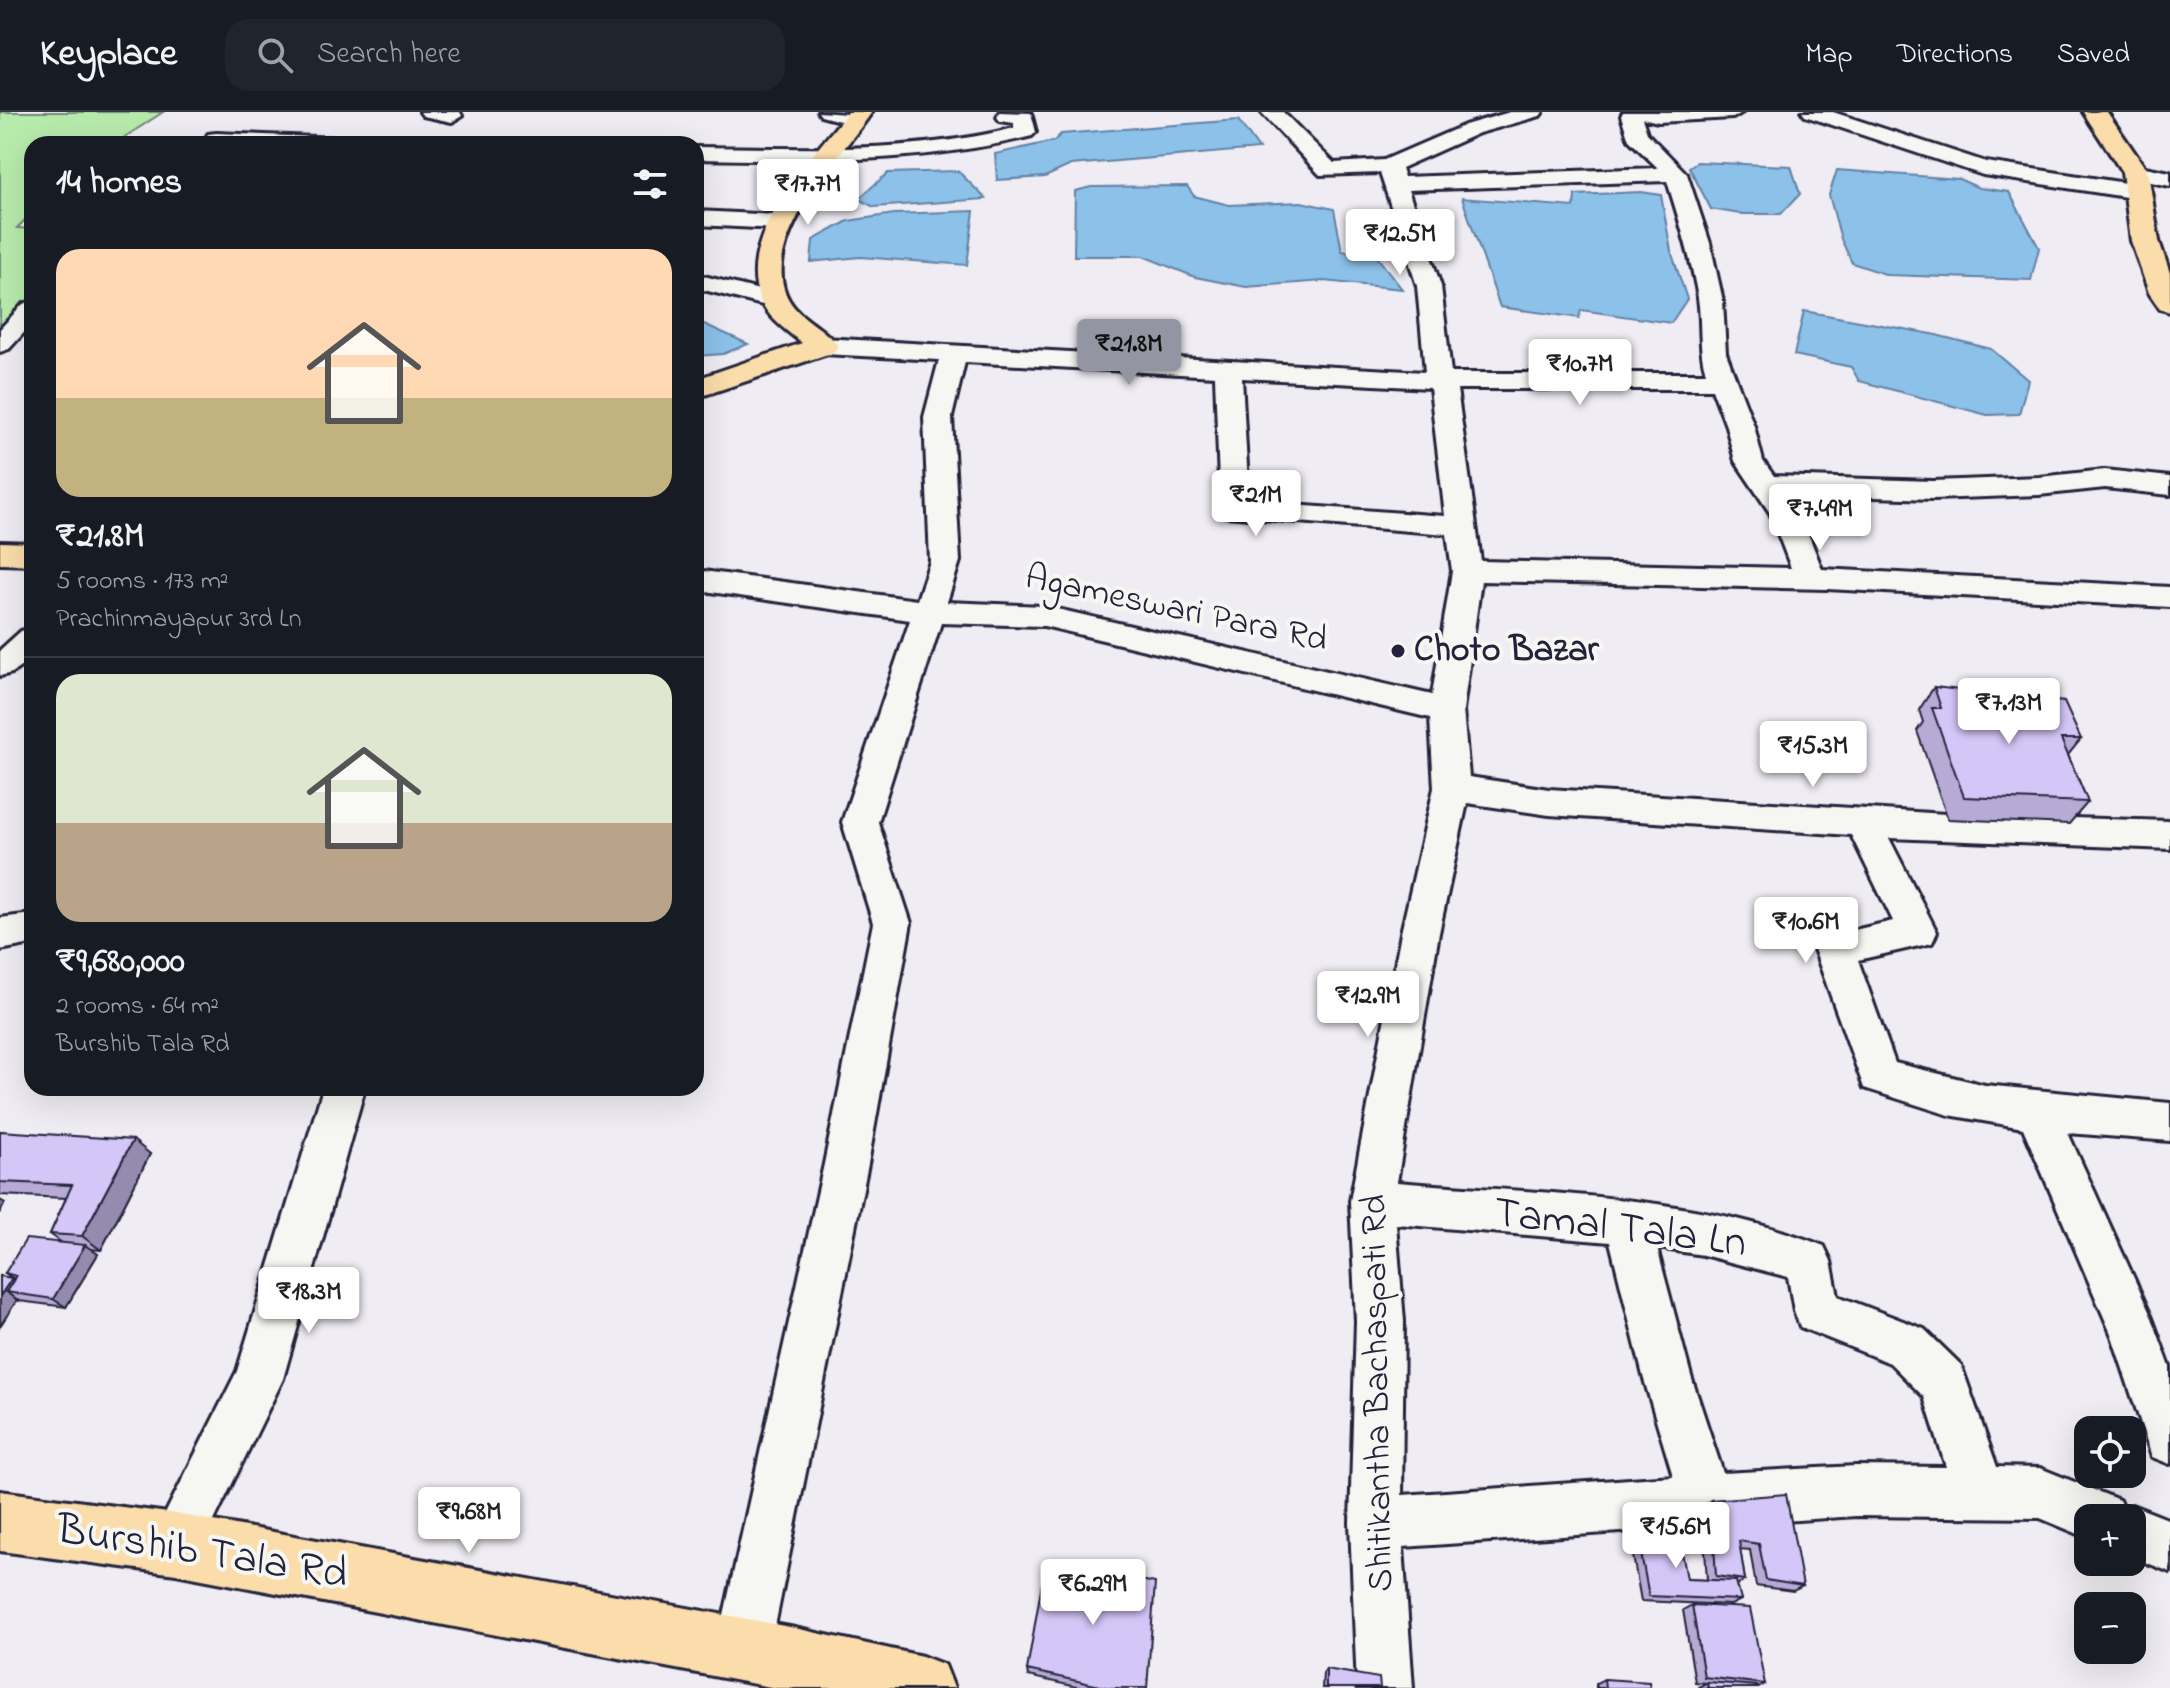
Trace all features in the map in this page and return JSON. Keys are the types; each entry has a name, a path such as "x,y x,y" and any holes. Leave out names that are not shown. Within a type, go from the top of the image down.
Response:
{"main road":[{"path":"2095,112 2137,182 2145,241 2163,293 2170,303"},
{"path":"704,386 823,346 774,301 766,265 780,222 857,115"},
{"path":"0,553 24,554"},
{"name":"Burshib Tala Rd","path":"0,1521 176,1544 770,1666 922,1688"}],"street":[{"path":"430,112 452,116"},
{"path":"828,112 857,115"},
{"path":"704,153 898,154 980,145 1025,132 1024,117 1007,117 1009,112"},
{"path":"1271,112 1328,170 1392,175 1676,174"},
{"path":"1392,175 1401,158 1452,140 1472,129 1533,112"},
{"path":"1733,112 1658,116 1641,112 1631,116 1637,135 1676,174 1698,243 1711,301 1713,353 1722,381 1749,461 1785,513 1811,579"},
{"path":"1812,112 1983,168 2137,182 2170,179"},
{"path":"219,136 238,121"},
{"name":"Shitikantha Bachaspati Rd","path":"1385,1688 1376,1523 1380,1321 1372,1201 1420,933 1452,788 1446,710 1467,571 1429,286 1392,175"},
{"path":"704,218 780,222"},
{"path":"704,284 774,301"},
{"path":"0,344 24,318"},
{"path":"823,346 1228,368 1441,385 1722,381"},
{"path":"770,1666 846,1164 892,923 860,822 945,561 938,417 954,352"},
{"path":"1228,368 1235,510 1461,526"},
{"path":"1766,485 1933,490 2039,486 2105,479 2170,486"},
{"path":"1467,571 1811,579 2170,597"},
{"name":"Agameswari Para Rd","path":"704,581 930,612 1044,616 1446,710"},
{"path":"0,665 24,648"},
{"path":"1452,788 1549,802 1863,823 2002,815"},
{"path":"1954,800 1958,814 2002,815 2170,835"},
{"path":"1863,823 1918,932 1834,949 1879,1075 1908,1087 2037,1111 2170,1122"},
{"path":"0,934 24,930"},
{"path":"176,1544 259,1379 342,1096"},
{"path":"2037,1111 2135,1335 2170,1439"},
{"name":"Tamal Tala Ln","path":"1372,1201 1681,1229 1768,1248 1808,1261 1817,1311 1907,1346 1944,1382 1980,1492"},
{"path":"1628,1224 1667,1376 1706,1500"},
{"path":"1376,1523 1856,1491 2040,1493 2074,1507"},
{"path":"2146,1537 2170,1546"}],"green space":[{"path":"0,112 163,112 126,136 24,136 24,221 17,228 24,228 24,304 0,330"}],"water":[{"path":"1238,120 1259,149 1071,165 1045,177 997,180 995,154 1054,141 1061,134"},
{"path":"1697,162 1791,166 1800,194 1781,214 1740,214 1711,209 1689,167"},
{"path":"1837,170 1959,179 1979,188 2009,192 2039,248 2031,280 1888,275 1852,263 1841,239 1829,195"},
{"path":"958,171 986,199 874,207 858,199 888,173"},
{"path":"1187,186 1194,196 1229,205 1301,202 1334,209 1342,251 1377,257 1402,289 1324,281 1246,287 1195,277 1143,256 1074,256 1075,191 1091,187"},
{"path":"1641,192 1661,195 1671,251 1687,299 1671,323 1581,310 1579,318 1500,307 1462,198 1574,207 1575,195"},
{"path":"974,211 967,265 860,257 811,262 813,240 848,221 894,214"},
{"path":"1804,311 1932,334 1991,349 2028,380 2019,414 1987,415 1859,381 1851,367 1794,355"},
{"path":"704,324 748,344 723,354 704,355"}],"building":[{"path":"1934,687 2064,702 2081,739 2061,739 2088,802 1964,797 1932,708 1941,708"},
{"path":"0,1131 133,1140 82,1236 50,1234 72,1185 0,1182"},
{"path":"26,1239 85,1245 53,1299 6,1292 16,1276 5,1273"},
{"path":"0,1276 12,1278 0,1296"},
{"path":"1786,1494 1803,1586 1766,1580 1759,1544 1739,1541 1745,1580 1716,1576 1711,1500"},
{"path":"1636,1527 1678,1531 1687,1579 1736,1581 1741,1600 1649,1596"},
{"path":"1046,1560 1155,1583 1147,1688 1109,1688 1027,1670"},
{"path":"1692,1605 1750,1608 1765,1684 1704,1677"},
{"path":"1326,1669 1379,1678 1380,1688 1326,1688"},
{"path":"1604,1679 1649,1682 1650,1688 1605,1688"},
{"path":"1707,1682 1757,1686 1758,1688 1708,1688"}],"place":[{"name":"Choto Bazar","path":"1398,651"}]}
